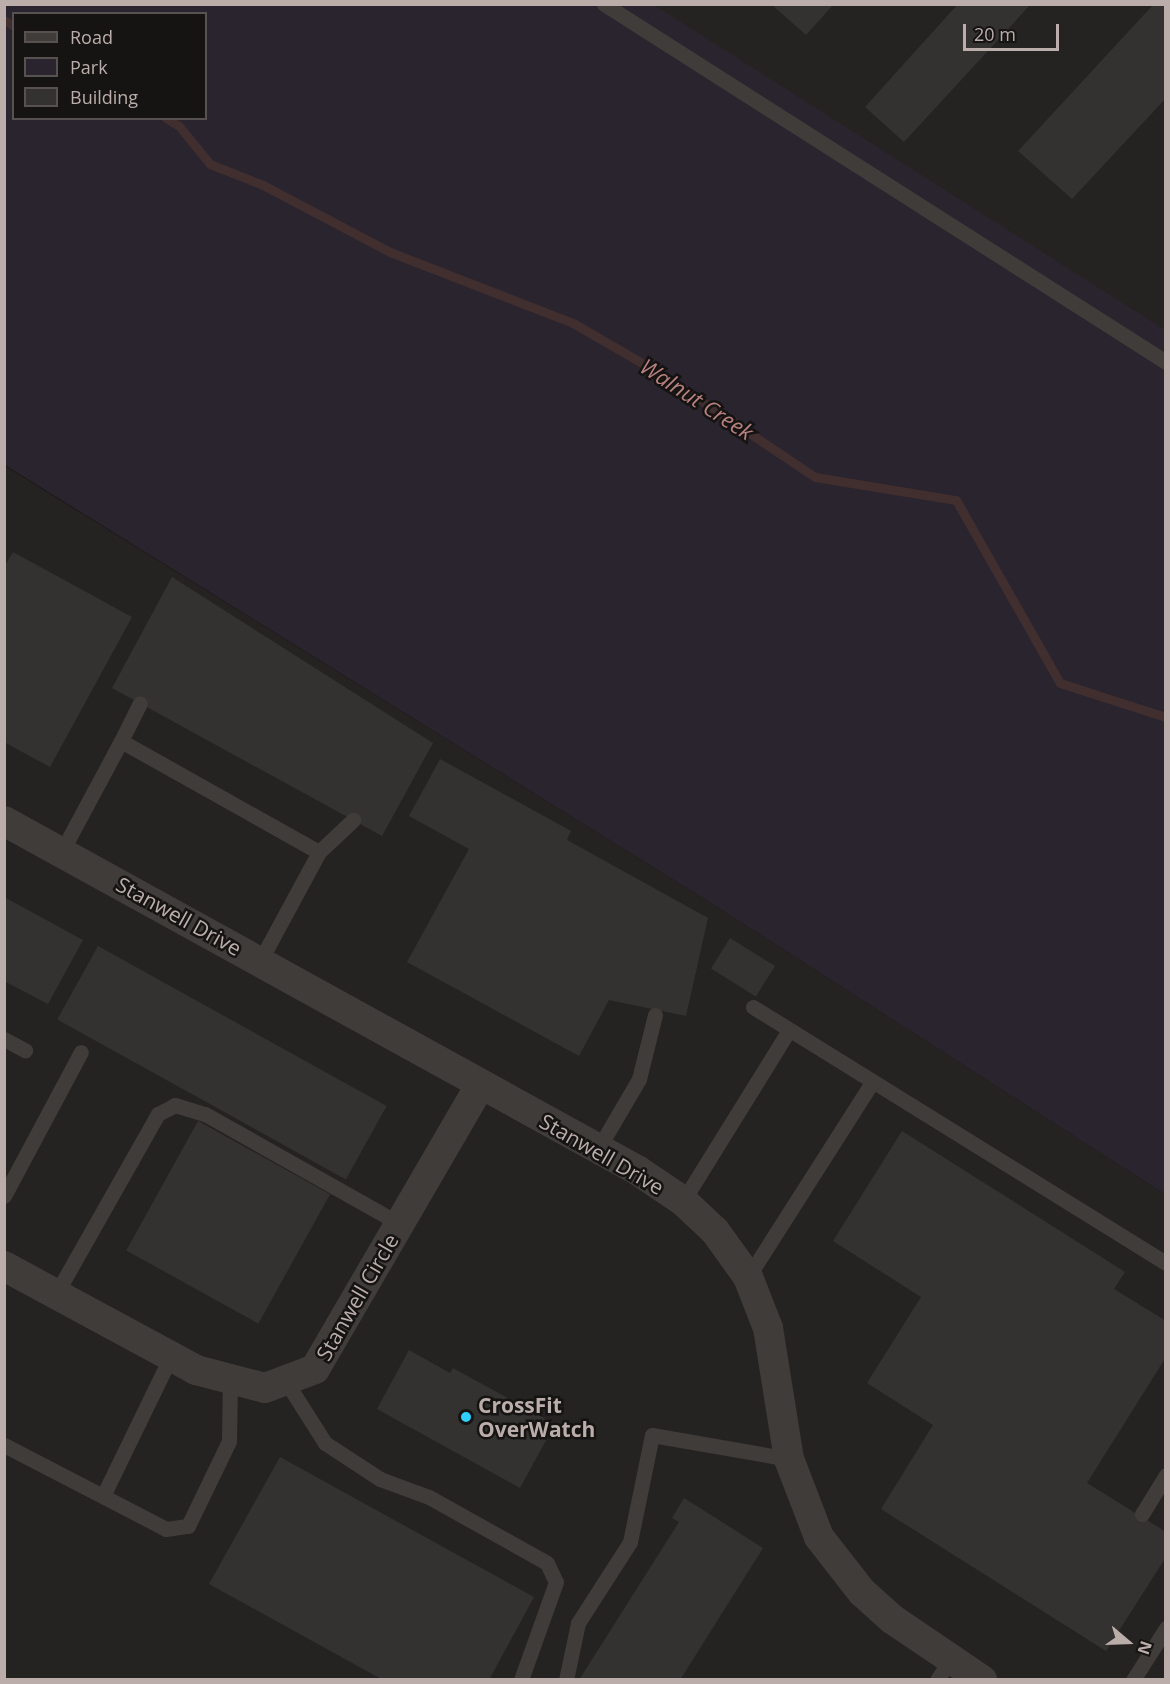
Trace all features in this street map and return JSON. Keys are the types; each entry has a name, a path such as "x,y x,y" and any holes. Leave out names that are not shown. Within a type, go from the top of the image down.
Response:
{"street":[{"name":"Stanwell Drive","path":"4,821 260,961 480,1086 598,1149 683,1201 715,1231 748,1277 768,1328 789,1459 819,1537 840,1564 944,1670 982,1680"},
{"name":"Stanwell Circle","path":"4,1266 196,1370 265,1388 315,1369 480,1086"}],"lane":[{"path":"604,4 1166,362"},
{"path":"62,851 140,703"},
{"path":"121,741 319,852"},
{"path":"260,961 319,852 353,820"},
{"path":"753,1007 1166,1263"},
{"path":"598,1149 639,1079 655,1015"},
{"path":"683,1201 789,1030"},
{"path":"4,1039 25,1050"},
{"path":"4,1196 81,1052"},
{"path":"748,1277 872,1082"},
{"path":"56,1294 158,1114 175,1105 205,1114 400,1224"},
{"path":"104,1496 171,1356"},
{"path":"4,1445 166,1529 188,1526 229,1440 230,1379"},
{"path":"285,1380 325,1443 380,1479 429,1497 547,1563 556,1582 521,1680"},
{"path":"566,1680 578,1623 630,1542 652,1435 789,1459"},
{"path":"1142,1514 1166,1475"},
{"path":"1133,1680 1166,1628"}],"shaded area":[{"path":"636,5 1165,5 1165,339"},
{"path":"5,466 708,901 1165,1194 1165,1679 5,1680"}],"green space":[{"path":"5,5 654,5 1165,330 1165,1194 708,901 5,465"}],"building":[{"path":"771,4 834,4 806,35"},
{"path":"958,4 1031,4 904,142 865,107"},
{"path":"1153,5 1166,5 1166,98 1072,199 1018,151"},
{"path":"13,552 132,617 50,767 4,742 4,567"},
{"path":"172,577 433,743 382,836 112,688"},
{"path":"440,759 571,831 567,840 708,918 686,1016 609,1000 579,1056 407,962 469,849 409,816"},
{"path":"4,897 83,940 48,1004 4,981"},
{"path":"730,938 775,966 756,997 711,969"},
{"path":"98,946 387,1106 346,1179 57,1019"},
{"path":"198,1121 330,1194 258,1324 126,1250"},
{"path":"902,1131 1125,1272 1114,1289 1166,1321 1166,1357 1087,1483 1166,1532 1166,1557 1106,1651 881,1509 933,1425 867,1383 921,1297 833,1241"},
{"name":"CrossFit OverWatch","path":"409,1350 450,1373 453,1368 555,1424 520,1488 377,1409"},
{"path":"280,1457 534,1597 489,1680 383,1680 209,1584"},
{"path":"684,1498 763,1548 680,1680 579,1680 679,1522 672,1518"}],"waterway":[{"name":"Walnut Creek","path":"4,20 12,25"},
{"name":"Walnut Creek","path":"169,120 179,126 210,164 263,185 390,252 573,323 666,377 815,477 956,500 1060,683 1166,717"}],"place":[{"name":"CrossFit OverWatch","path":"466,1417"}]}
